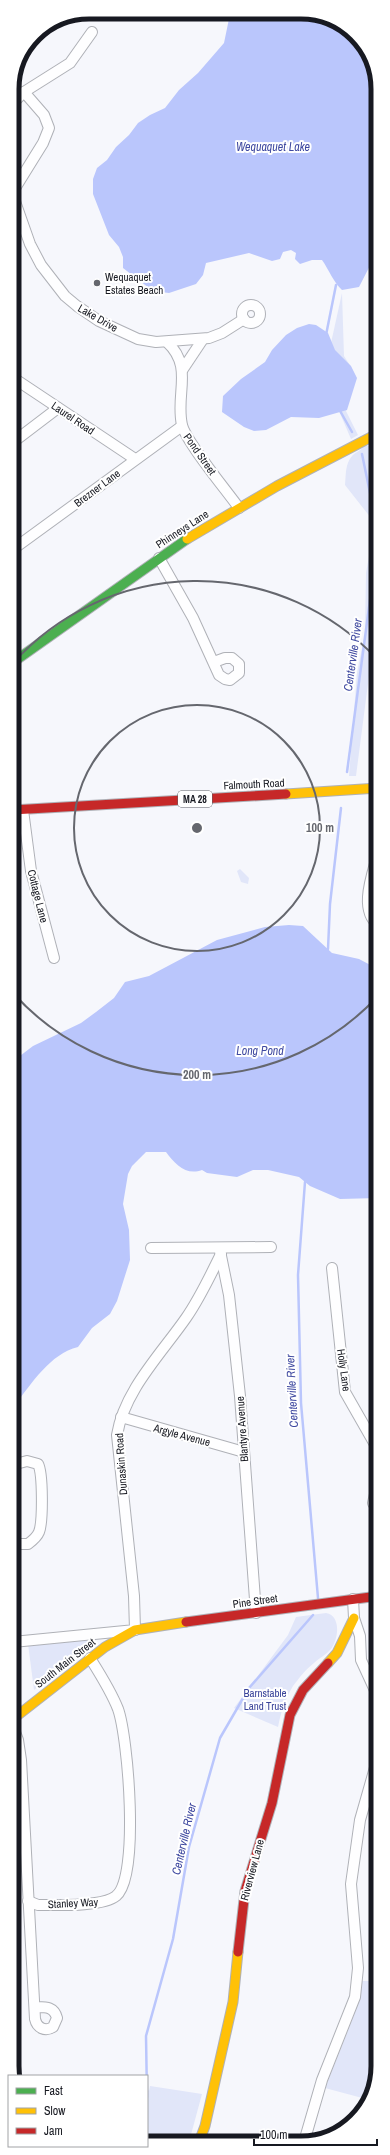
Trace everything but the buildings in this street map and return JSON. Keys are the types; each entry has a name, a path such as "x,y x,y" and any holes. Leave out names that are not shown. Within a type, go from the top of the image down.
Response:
{"main road":[{"name":"Phinneys Lane","path":"19,658 159,558 239,508 371,438"},
{"name":"Falmouth Road","path":"19,810 371,788"},
{"name":"Pine Street","path":"135,1630 371,1597"},
{"name":"Riverview Lane","path":"201,2136 205,2126 232,2009 241,1915 245,1891 253,1860 272,1803 290,1715 303,1690 337,1653 354,1618"},
{"name":"South Main Street","path":"19,1714 105,1647 135,1630"}],"street":[{"path":"19,97 24,92 70,63 92,32"},
{"path":"19,182 43,143 49,128 44,115 24,92"},
{"name":"Lake Drive","path":"19,216 34,253 48,275 65,296 87,314 128,335 146,341 167,342 203,338 222,333 244,319"},
{"path":"183,369 203,338"},
{"path":"167,342 179,355 183,369"},
{"name":"Pond Street","path":"183,369 181,398 182,426 239,508"},
{"name":"Laurel Road","path":"19,382 135,459"},
{"path":"19,438 58,408"},
{"name":"Brezner Lane","path":"19,545 182,426"},
{"path":"159,558 187,607 214,662"},
{"name":"Cottage Lane","path":"23,810 31,871 54,958"},
{"path":"371,889 368,904 369,915 371,917"},
{"path":"151,1248 220,1250 272,1247"},
{"name":"Dunaskin Road","path":"135,1630 134,1596 117,1435 121,1417 133,1390 187,1316 206,1284 220,1250"},
{"name":"Blantyre Avenue","path":"220,1250 229,1295 244,1452 256,1612"},
{"name":"Holly Lane","path":"332,1268 345,1392 371,1438"},
{"name":"Argyle Avenue","path":"121,1417 244,1452"},
{"path":"19,1463 27,1461 38,1464 41,1476 41,1514 37,1536 28,1544 19,1544"},
{"name":"Riverview Lane","path":"353,1599 354,1618 360,1636 361,1660 371,1682"},
{"path":"19,1641 135,1630"},
{"name":"Stanley Way","path":"28,1901 43,1905 106,1901 117,1896 126,1879 130,1851 130,1831 123,1728 113,1697 90,1658"},
{"path":"19,1747 35,2007"},
{"path":"306,2135 322,2080 355,1997 358,1968 351,1884 360,1820 371,1782"}],"green space":[{"path":"342,293 344,356 351,367 352,384 346,411 358,435 351,439 339,411 329,352"},
{"path":"364,446 371,446 371,518 345,485 348,462 353,455"},
{"path":"371,545 371,660 356,776 349,776 357,673 365,633 366,573"},
{"path":"240,869 249,878 248,884 241,882 237,871"},
{"name":"Barnstable Land Trust","path":"326,1613 335,1619 336,1623 337,1634 333,1645 329,1651 308,1668 293,1686 280,1716 278,1727 234,1708 288,1635 296,1617"},
{"path":"97,1639 34,1690 28,1644"},
{"path":"361,1981 371,1981 371,2070 370,2079 363,2098 325,2088 354,2015"},
{"path":"150,2086 202,2094 191,2136 148,2136 148,2090 149,2091"}],"water":[{"name":"Wequaquet Lake","path":"229,19 305,19 314,20 336,28 354,43 364,58 369,71 371,89 371,264 359,287 342,290 322,260 312,260 300,264 295,259 296,253 291,250 283,252 280,259 272,261 249,253 206,263 203,275 196,284 169,293 153,291 123,268 123,257 119,247 109,235 93,194 93,179 97,168 107,160 116,147 129,135 138,123 165,108 179,90 198,73 224,43"},
{"path":"309,324 316,325 328,333 335,350 351,366 357,378 347,410 319,418 291,417 266,430 254,431 244,427 222,412 223,396 241,379 265,362 272,350 286,335 297,328"},
{"name":"Long Pond","path":"289,925 303,926 332,953 359,959 371,965 371,1198 340,1199 310,1186 299,1177 268,1170 253,1170 237,1177 207,1173 202,1170 186,1170 177,1165 166,1152 146,1152 132,1166 128,1174 123,1204 129,1230 130,1260 117,1301 110,1314 92,1328 78,1347 59,1356 42,1370 19,1400 19,1057 33,1046 81,1023 114,998 125,982 149,976 217,940 265,927"}],"waterway":[{"name":"Centerville River","path":"326,335 336,285"},
{"name":"Centerville River","path":"339,409 352,432"},
{"name":"Centerville River","path":"362,454 371,498"},
{"name":"Centerville River","path":"347,772 371,592"},
{"name":"Centerville River","path":"328,949 330,904 341,808"},
{"name":"Centerville River","path":"305,1182 298,1275 301,1403 318,1598"},
{"name":"Centerville River","path":"147,2075 146,2036 173,1939 189,1847 220,1738 249,1688 313,1615"}],"traffic: fast":[{"path":"19,658 187,539"}],"traffic: slow":[{"path":"187,539 277,486 371,437"},
{"path":"286,794 371,788"},
{"path":"328,1663 337,1653 354,1618"},
{"path":"19,1714 105,1647 135,1630 186,1622"},
{"path":"201,2136 205,2126 233,2002 238,1952"}],"traffic: jam":[{"path":"19,810 286,794"},
{"path":"186,1622 371,1597"},
{"path":"238,1952 245,1891 272,1803 290,1715 303,1690 328,1663"}],"place":[{"name":"Wequaquet Estates Beach","path":"97,283"}]}
